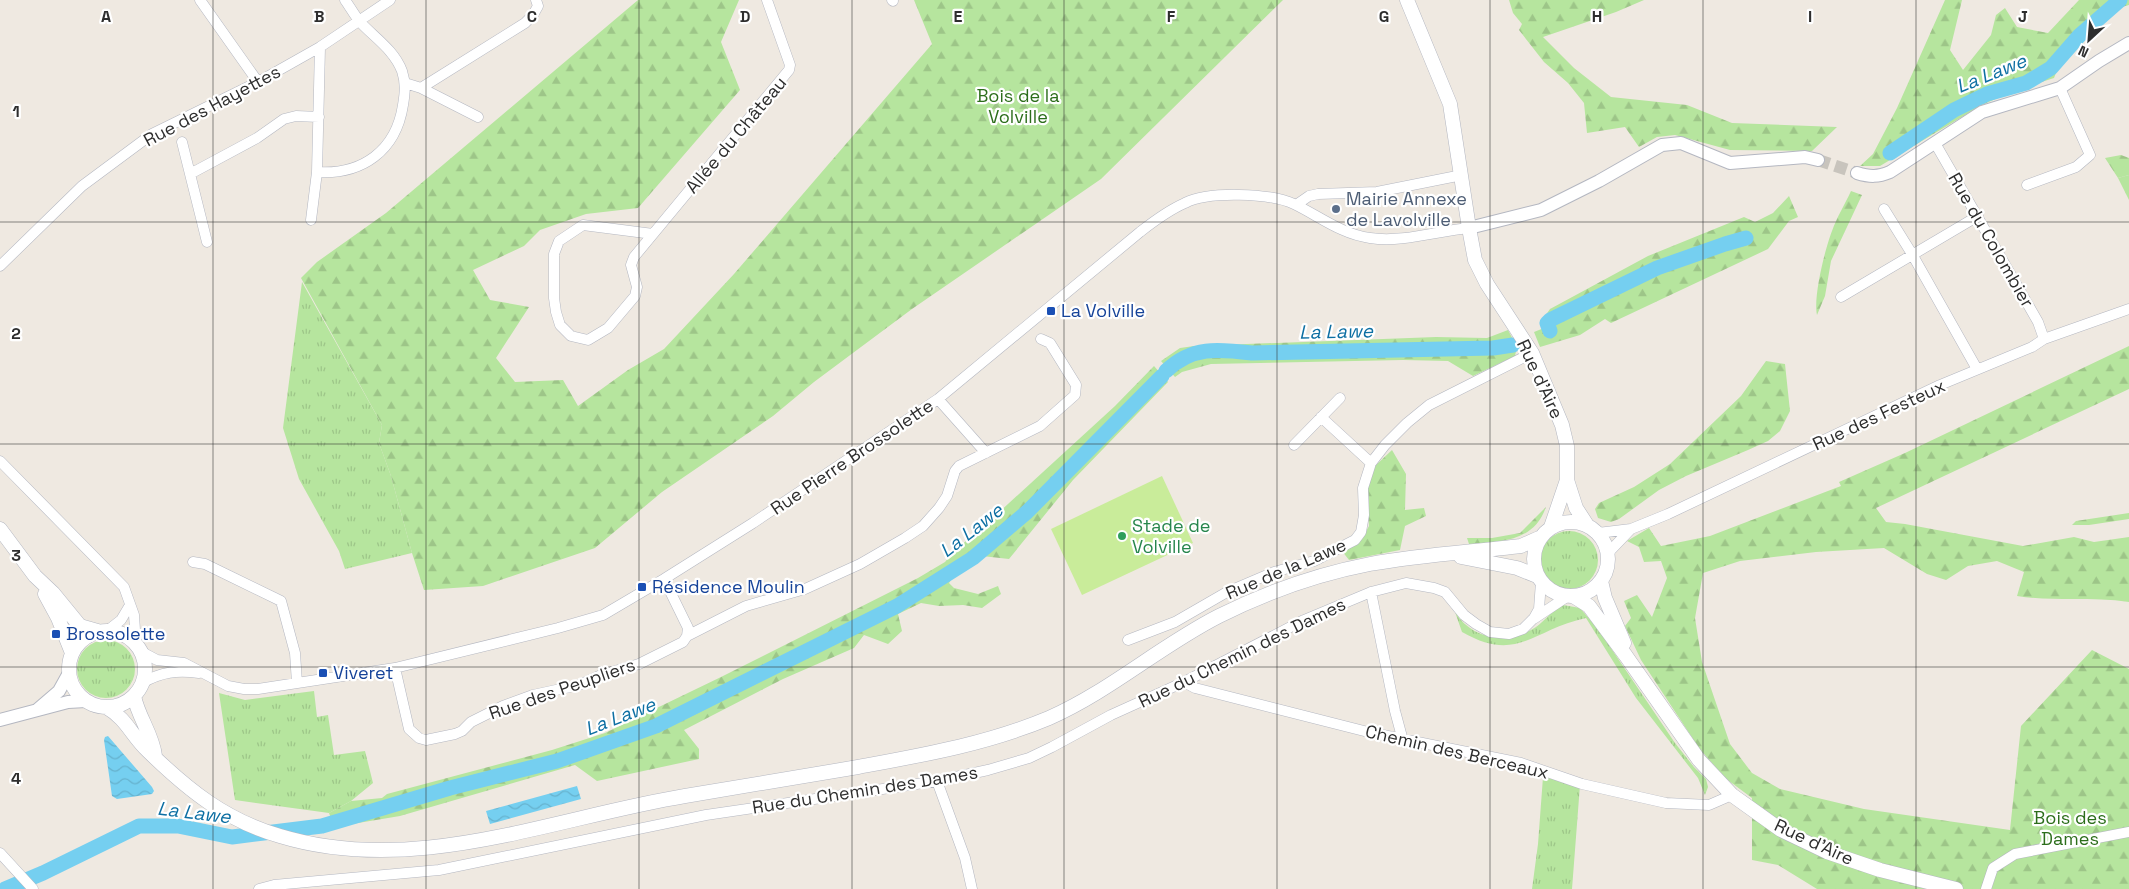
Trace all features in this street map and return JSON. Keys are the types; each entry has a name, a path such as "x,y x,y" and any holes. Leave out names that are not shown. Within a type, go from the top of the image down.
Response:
{"main road":[{"name":"Rue d'Aire","path":"1407,0 1447,91 1454,118 1475,260 1487,284 1532,353 1562,425 1567,446 1567,480 1576,508 1592,529"},
{"name":"Rue d'Aire","path":"1551,527 1567,480"},
{"path":"106,707 123,719 146,750 155,756 168,771 218,810 244,823 280,836 321,845 392,851 437,847 482,840 680,797 965,747 1004,735 1093,696 1193,630 1222,615 1308,580 1367,565 1445,555 1521,546 1540,538 1551,527 1569,522 1592,529 1608,552 1608,567 1601,581 1589,592 1570,596 1558,594 1539,579 1517,568 1445,555"},
{"path":"0,529 36,576 53,593 80,626 123,635 138,648 145,670 142,683 134,696 121,704 106,707 95,706 76,692 69,673 72,653 58,618 36,576"},
{"path":"1539,579 1534,568 1534,553 1540,538"},
{"name":"Rue d'Aire","path":"1601,581 1605,598 1624,641 1626,656"},
{"name":"Rue d'Aire","path":"1570,596 1589,606 1699,760 1732,795 1781,830 1827,852 1880,870 1956,889"},
{"path":"72,653 84,639 104,632"},
{"path":"134,696 138,712 154,747 155,756"}],"street":[{"path":"200,0 258,82"},
{"path":"317,172 334,173 352,170 367,163 391,140 398,127 403,104 405,83 394,57 360,21 345,0"},
{"name":"Rue des Hayettes","path":"0,266 82,186 152,134 258,82 320,47 390,0"},
{"path":"421,88 525,23 538,6 536,0"},
{"name":"Allée du Château","path":"653,234 583,225 559,240 554,254 554,298 560,325 571,336 588,340 608,328 635,296 637,287 631,265 634,257 789,70 790,65 767,0"},
{"path":"1857,174 1869,177 1881,176 1982,112 2060,88 2099,61 2129,44"},
{"path":"312,220 320,117 320,47"},
{"path":"405,83 421,88 478,117"},
{"path":"2027,185 2076,167 2090,155 2060,88"},
{"path":"190,174 257,138 284,119 296,116 320,117"},
{"path":"182,142 207,242"},
{"path":"1469,228 1541,210 1599,181 1662,145 1681,143 1730,163 1805,158 1818,160"},
{"name":"Rue du Colombier","path":"1935,143 2038,322 2044,339"},
{"path":"1296,205 1309,196 1318,194 1377,192 1462,175"},
{"name":"Rue Pierre Brossolette","path":"138,648 157,660 184,663 228,686 244,689 297,684 395,668 603,615 753,523 938,400 1140,232 1186,202 1222,195 1265,196 1283,199 1329,224 1368,238 1400,238 1469,228"},
{"path":"1884,209 1912,254 1977,369"},
{"path":"1841,297 1978,216"},
{"name":"Rue des Festeux","path":"1592,529 1631,528 1668,514 1977,369 2032,347 2044,339 2129,309"},
{"path":"938,400 986,453 1040,426 1074,395 1076,385 1050,344 1041,338"},
{"name":"Rue de la Lawe","path":"1128,640 1175,622 1227,592 1274,572 1314,560 1355,540 1360,532 1364,515 1363,488 1371,463 1384,445 1403,426 1429,405 1532,353"},
{"path":"1294,445 1340,398"},
{"path":"1322,417 1371,463"},
{"name":"Rue des Peupliers","path":"395,668 409,729 419,738 426,740 455,734 462,731 471,722 503,706 533,695 580,684 600,675 639,664 683,642 688,636 746,606 805,589 860,564 923,526 947,496 955,471 959,466 986,453"},
{"path":"0,461 124,587 134,615 138,648"},
{"name":"Rue des Festeux","path":"1608,552 1631,528"},
{"path":"193,562 205,564 281,601 295,653 297,684"},
{"path":"664,579 688,628 688,636"},
{"path":"1534,618 1539,609 1539,579"},
{"name":"Rue du Chemin des Dames","path":"259,889 274,885 439,870 706,815 937,781 1029,758 1092,727 1111,715 1184,682 1304,620 1371,592 1406,583 1445,592 1464,615 1490,632 1509,634 1524,629 1534,618 1570,596"},
{"path":"1371,592 1402,737"},
{"path":"104,632 120,620 130,605"},
{"name":"Rue Pierre Brossolette","path":"142,683 158,675 171,672 205,674"},
{"path":"36,710 59,691 69,673"},
{"name":"Chemin des Berceaux","path":"1184,682 1194,688 1368,732 1402,737 1521,763 1582,784 1666,803 1709,805 1732,795"},
{"path":"0,720 73,701 86,701"},
{"path":"937,781 965,858 972,889"},
{"path":"1986,889 1993,868 2015,854 2129,832"},
{"path":"0,853 33,888"}],"green space":[{"name":"Bois de la Volville","path":"638,0 739,0 721,42 740,90 638,208 586,214 540,230 524,246 473,270 490,300 529,307 496,358 515,382 563,380 578,406 628,370 664,349 734,274 932,44 914,0 1283,0 1101,179 912,309 814,382 773,416 662,492 595,548 483,586 424,590 391,476 379,443 382,425 301,278 317,262 386,213"},
{"path":"1509,0 1644,0 1616,12 1543,37 1574,68 1611,97 1687,105 1732,123 1837,127 1812,151 1730,150 1675,135 1657,137 1639,147 1625,127 1587,133 1584,103 1568,83 1544,62 1519,30 1522,24 1513,13"},
{"path":"1945,0 1962,0 1950,50 1963,70 1991,35 1996,15 2005,8 2017,27 2048,33 2079,0 2129,0 2129,5 2118,8 2070,37 2054,78 2016,90 1982,105 1880,166 1860,166 1873,154 1897,108"},
{"path":"2121,155 2129,158 2129,175 2118,178 2105,158"},
{"path":"2129,175 2129,200 2118,178"},
{"path":"1851,191 1862,195 1831,261 1825,296 1817,315 1818,285 1826,249 1834,226"},
{"path":"1789,196 1798,217 1789,221 1768,249 1611,323 1605,319 1580,335 1540,347 1534,332 1549,326 1545,316 1550,309 1648,256 1744,217 1755,222 1773,213"},
{"path":"302,282 382,425 379,443 391,476 412,553 345,569 339,551 299,479 283,428"},
{"path":"1508,330 1517,347 1515,356 1473,376 1448,361 1403,360 1211,364 1182,372 1175,377 1161,361 1180,348 1194,346 1436,337 1487,338"},
{"name":"Bois des Dames","path":"2129,346 2129,389 1876,508 1886,522 2023,546 2074,537 2094,542 2129,537 2129,602 2017,596 2024,572 1997,561 1968,566 1946,580 1927,574 1884,548 1816,552 1740,561 1703,573 1695,618 1702,662 1730,744 1752,773 1780,789 1864,809 2010,830 2021,726 2092,650 2129,669 2129,889 1817,889 1778,865 1752,860 1752,798 1725,778 1699,748 1641,660 1625,626 1631,618 1624,601 1637,595 1652,617 1667,578 1661,561 1644,562 1639,547 1627,541 1649,528 1661,546 1710,536 1841,486 1839,482 1905,453"},
{"path":"1766,361 1785,364 1790,411 1780,431 1768,441 1686,476 1659,490 1619,519 1611,522 1598,518 1595,509 1599,503 1634,487 1670,464 1741,396"},
{"path":"1154,366 1168,382 1073,480 1009,559 982,556 956,573 949,583 954,588 978,594 998,586 1001,594 982,608 963,605 939,606 921,603 898,614 902,631 888,644 864,635 854,648 783,679 684,730 699,749 699,759 597,781 575,765 400,816 334,827 329,813 351,801 382,798 387,794 552,750 605,733 918,578 945,562 954,551 1115,406"},
{"path":"1392,450 1406,474 1405,510 1424,508 1426,516 1405,526 1400,550 1349,560 1342,551 1363,537 1369,526 1366,488 1375,466"},
{"name":"Stade de Volville","path":"1162,476 1193,543 1082,595 1051,529"},
{"path":"1546,507 1541,519 1525,534 1504,541 1469,544 1467,538 1492,538 1520,533"},
{"path":"2129,513 2129,519 2089,525 2072,525 2076,521"},
{"path":"1569,531 1580,533 1593,544 1598,560 1596,571 1585,584 1569,589 1558,587 1545,576 1540,560 1542,549 1553,536"},
{"path":"1563,605 1580,608 1598,629 1675,743 1706,779 1708,787 1705,795 1698,778 1636,698 1586,618 1512,645 1498,645 1481,641 1462,632 1455,612 1471,629 1491,637 1503,638 1525,633 1536,627"},
{"path":"106,640 122,645 130,653 135,669 130,685 122,693 106,698 90,693 82,685 77,669 82,653 90,645"},
{"path":"314,691 317,717 328,715 334,755 365,751 373,783 351,801 329,813 235,800 219,693 245,700"},
{"path":"1543,777 1580,785 1572,889 1532,889 1538,844"}],"water":[{"path":"108,736 152,787 154,791 152,794 117,799 112,796 104,740"},
{"path":"577,786 581,799 490,824 486,811"}],"waterway":[{"name":"La Lawe","path":"1890,153 1954,110 1987,94 2026,83 2051,68 2079,36 2120,0"},
{"name":"La Lawe","path":"1550,331 1547,323 1550,320 1657,268 1746,238"},
{"name":"La Lawe","path":"1166,371 1186,357 1196,353 1217,350 1252,353 1493,348 1513,345"},
{"name":"La Lawe","path":"5,889 43,873 139,826 178,826 232,837 322,826 450,788 557,761 656,726 897,606 973,558 1027,512 1162,376"}],"tunnel":[{"path":"1818,160 1857,173"}],"place":[{"name":"Mairie Annexe de Lavolville","path":"1336,209"},
{"name":"La Volville","path":"1051,311"},
{"name":"Stade de Volville","path":"1122,536"},
{"name":"Résidence Moulin","path":"642,587"},
{"name":"Brossolette","path":"56,634"},
{"name":"Viveret","path":"323,673"}]}
